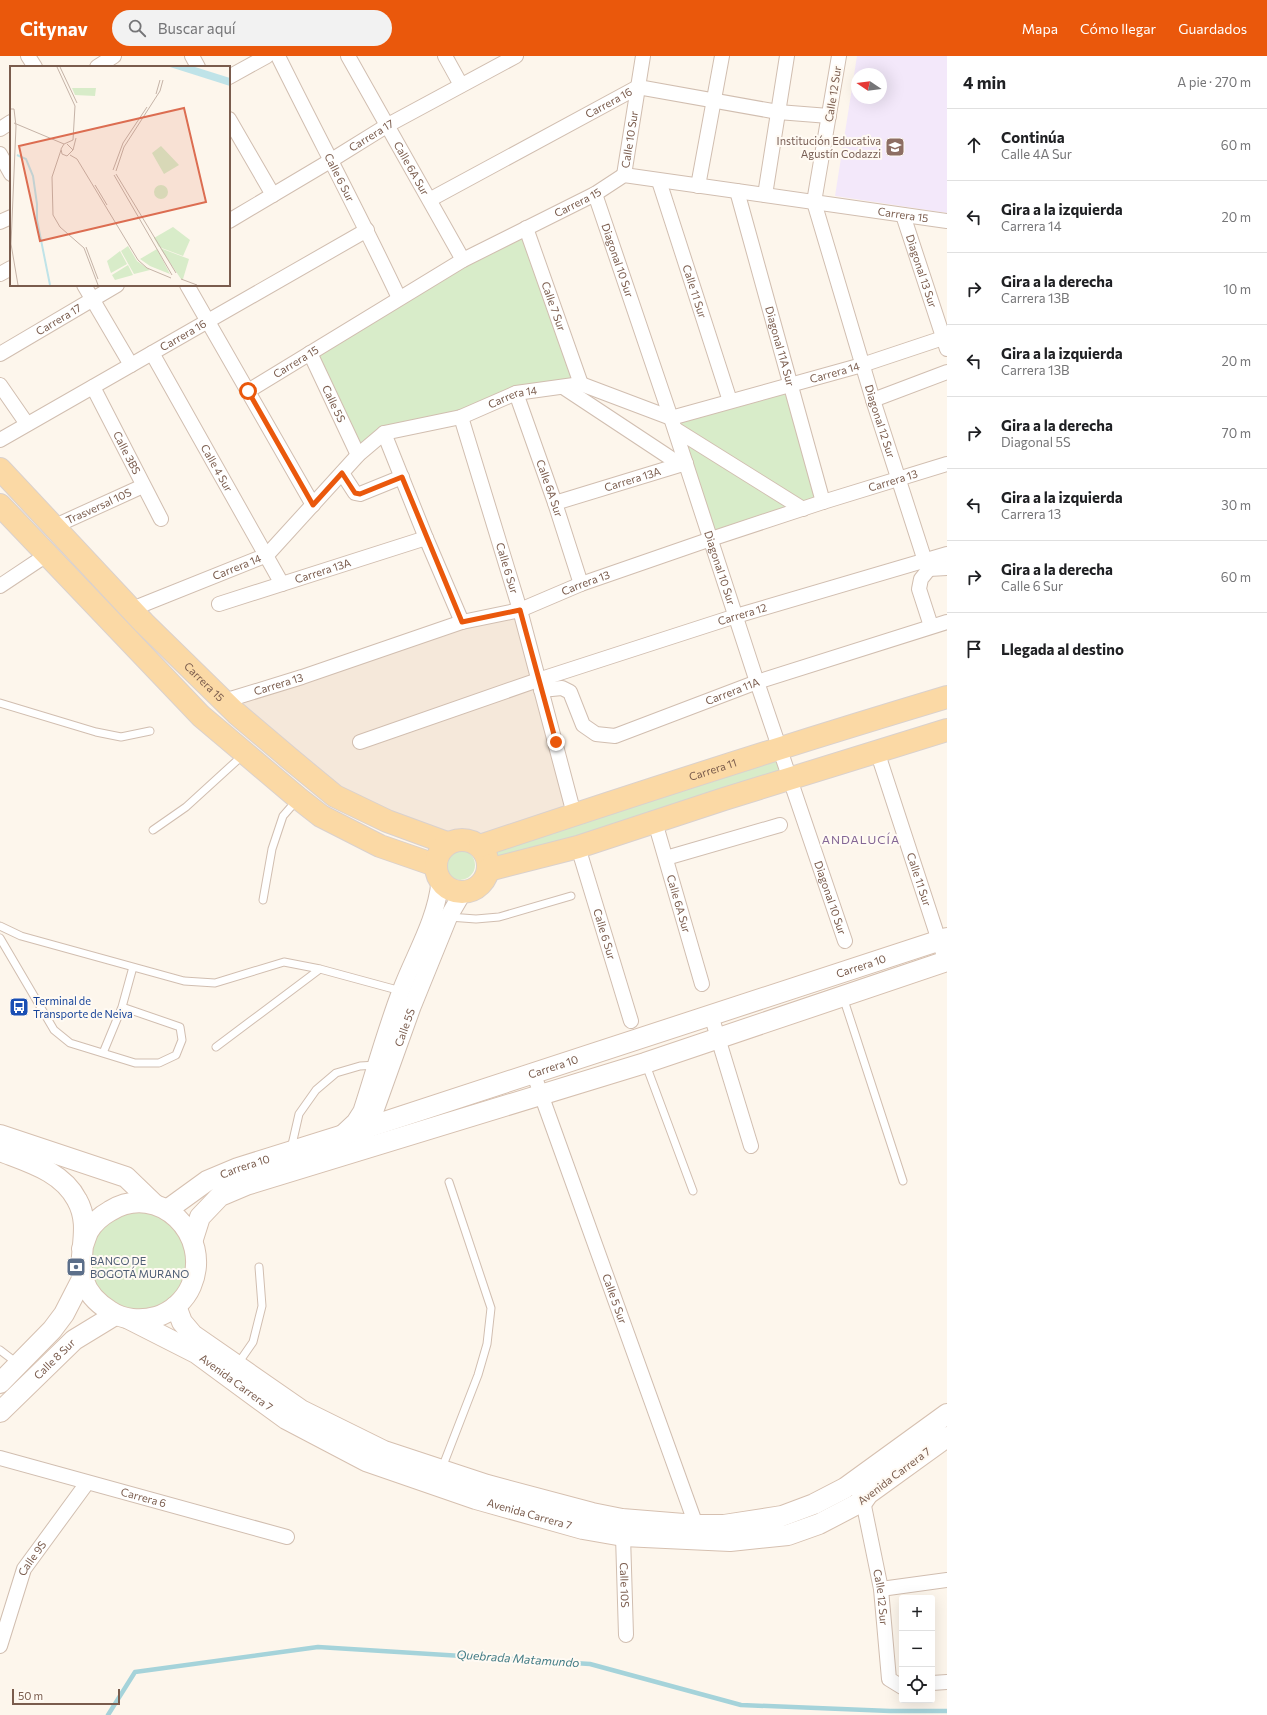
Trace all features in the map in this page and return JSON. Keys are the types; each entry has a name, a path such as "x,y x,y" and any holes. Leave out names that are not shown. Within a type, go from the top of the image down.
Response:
{"main road":[{"name":"Carrera 15","path":"0,469 132,610 236,713 335,796 388,822 447,843"},
{"path":"0,505 201,716 321,816 438,874 453,891 463,892 479,885 485,878 488,870 485,853 480,846 472,841 464,839 447,843 439,853 438,874"},
{"name":"Carrera 11","path":"480,846 574,814 780,748 947,698"},
{"path":"488,870 578,847 791,778 947,730"},
{"name":"Carrera 10","path":"193,1239 200,1217 220,1196 338,1146 370,1127 533,1072 943,939"},
{"name":"Carrera 10","path":"161,1207 207,1181 238,1168 291,1150 338,1146 542,1094 645,1063 843,995 946,962"},
{"path":"0,1135 126,1178 186,1226 193,1239 197,1257 196,1276 188,1293 176,1306 157,1317 143,1320 122,1317 101,1306 90,1293 83,1277 81,1263 84,1222 77,1200 58,1177 0,1151"},
{"path":"82,1249 89,1231 101,1217 117,1207 135,1202 161,1207"},
{"name":"Calle 8 Sur","path":"0,1383 64,1314 83,1277"},
{"name":"Avenida Carrera 7","path":"176,1306 182,1322 193,1335 237,1366 301,1410 384,1451 488,1485 592,1513 698,1533 730,1541 788,1535 819,1524 863,1501 868,1494 947,1437"},
{"name":"Avenida Carrera 7","path":"122,1317 196,1353 286,1419 366,1461 476,1499 583,1529 623,1536 698,1533 724,1525 782,1516 814,1504 852,1483 947,1414"},
{"name":"Calle 8 Sur","path":"0,1412 74,1340 122,1317"}],"street":[{"path":"28,56 34,66"},
{"path":"192,56 197,66"},
{"path":"230,76 267,56"},
{"name":"Calle 6 Sur","path":"278,56 330,162 367,230 399,298"},
{"name":"Calle 6A Sur","path":"348,56 430,199 463,260"},
{"path":"445,56 462,85"},
{"name":"Carrera 17","path":"230,220 330,162 388,125 516,56"},
{"name":"Calle 10 Sur","path":"624,175 643,56"},
{"path":"698,186 722,56"},
{"path":"765,195 787,56"},
{"name":"Calle 12 Sur","path":"814,202 839,56"},
{"path":"99,66 113,59"},
{"name":"Carrera 16","path":"430,199 638,87 778,112 829,116"},
{"path":"230,121 273,195"},
{"path":"0,129 10,123"},
{"path":"0,154 10,172"},
{"name":"Carrera 15","path":"248,391 463,260 595,194 624,175 947,221"},
{"name":"Calle 11 Sur","path":"658,181 730,401"},
{"name":"Diagonal 11A Sur","path":"737,191 823,502"},
{"name":"Diagonal 10 Sur","path":"595,194 673,423 684,464 711,539 757,682 791,778 845,941"},
{"name":"Diagonal 12 Sur","path":"814,202 862,365 927,565"},
{"name":"Diagonal 13 Sur","path":"903,215 945,344"},
{"path":"0,222 10,217"},
{"name":"Calle 7 Sur","path":"526,228 581,384"},
{"name":"Carrera 16","path":"0,440 367,230"},
{"path":"0,274 10,269"},
{"path":"85,286 131,365"},
{"name":"Carrera 17","path":"0,354 115,286"},
{"path":"187,286 313,505"},
{"name":"Carrera 14","path":"132,610 267,555 358,454 384,432 461,417 516,393 581,384 673,423 730,401 945,344"},
{"name":"Calle 4 Sur","path":"152,353 282,584"},
{"name":"Calle 5S","path":"310,353 358,454"},
{"path":"873,400 947,372"},
{"path":"0,385 27,424"},
{"name":"Calle 3BS","path":"93,387 161,519"},
{"path":"562,387 684,464"},
{"name":"Calle 6A Sur","path":"516,393 555,503 581,584"},
{"name":"Calle 6 Sur","path":"461,417 520,610 574,814"},
{"path":"673,423 802,509"},
{"path":"384,432 426,538 462,622"},
{"name":"Carrera 13A","path":"555,503 684,464"},
{"name":"Carrera 13","path":"224,701 302,677 462,622 520,610 581,584 711,539 823,502 947,464"},
{"path":"342,473 355,493 360,494 402,477"},
{"name":"Trasversal 10S","path":"55,526 143,486"},
{"name":"Carrera 13A","path":"219,604 426,538"},
{"path":"0,586 48,554"},
{"name":"Carrera 12","path":"540,685 736,616 927,565 947,554"},
{"path":"931,626 919,590 921,579 927,565 947,568"},
{"name":"Carrera 11A","path":"540,685 562,688 570,692 583,725 596,734 615,736 757,682 947,622"},
{"path":"360,742 540,685"},
{"name":"Calle 11 Sur","path":"877,751 943,939 946,962"},
{"name":"Calle 6A Sur","path":"655,822 702,984"},
{"path":"666,858 780,825"},
{"name":"Calle 6 Sur","path":"578,847 631,1021"},
{"name":"Calle 5S","path":"370,1127 439,897 438,874"},
{"name":"Calle 5S","path":"338,1146 362,1111 377,1065 409,993 463,892"},
{"path":"711,1015 751,1146"},
{"name":"Calle 5 Sur","path":"533,1072 698,1533"},
{"name":"Carrera 6","path":"0,1458 87,1483 287,1536"},
{"name":"Calle 9S","path":"0,1646 24,1569 87,1483"},
{"name":"Calle 12 Sur","path":"852,1483 863,1501 881,1589 889,1679 899,1685"},
{"name":"Calle 10S","path":"623,1536 626,1635"},
{"path":"881,1589 947,1580"},
{"path":"935,1683 947,1682"}],"lane":[{"path":"0,703 96,732 115,736 121,737 150,731"},
{"path":"153,830 186,807 226,769 245,754"},
{"path":"263,900 272,849 283,816 298,798"},
{"path":"449,916 476,919 499,917 571,896"},
{"path":"0,926 21,936 184,981 215,983 284,962 320,969 409,993"},
{"path":"0,938 54,1030 70,1043 135,1062 159,1063 176,1055 182,1040 180,1027 122,1007"},
{"path":"103,1053 122,1007 133,967"},
{"path":"216,1047 320,969"},
{"path":"843,995 903,1181"},
{"path":"645,1063 693,1191"},
{"path":"291,1150 299,1114 316,1090 336,1073 360,1066 377,1065"},
{"path":"441,1470 478,1375 487,1344 491,1308 449,1182"},
{"path":"237,1366 253,1342 262,1306 258,1267"},
{"path":"0,1350 18,1364"}],"shaded area":[{"name":"Institución Educativa Agustín Codazzi","path":"857,56 947,56 947,213 835,196 851,94 851,104 887,104 887,68 855,68"},
{"path":"520,610 574,814 472,841 464,839 455,840 387,821 224,701"}],"green space":[{"path":"526,228 581,384 516,393 461,417 384,433 358,455 310,353"},
{"path":"787,390 817,498 714,534 691,467 681,422"},
{"path":"777,761 780,771 499,860 494,860 491,851 496,851"},
{"path":"460,850 466,851 474,859 474,871 466,879 460,880 454,879 446,871 445,865 446,859 454,851"},
{"path":"149,1209 183,1235 189,1263 179,1290 168,1301 156,1307 141,1311 127,1309 113,1304 93,1284 88,1256 98,1228 121,1211"}],"waterway":[{"name":"Quebrada Matamundo","path":"108,1715 135,1672 318,1647 590,1664 741,1705 890,1711 947,1711"}],"place":[{"name":"Institución Educativa Agustín Codazzi","path":"895,147"},
{"name":"Terminal de Transporte de Neiva","path":"19,1007"},
{"name":"BANCO DE BOGOTÁ MURANO","path":"76,1267"}],"district":[{"name":"ANDALUCÍA","path":"861,840"}],"route":[{"path":"248,391 313,505 342,473 355,493 360,494 402,477 462,622 520,610 556,742"}]}
